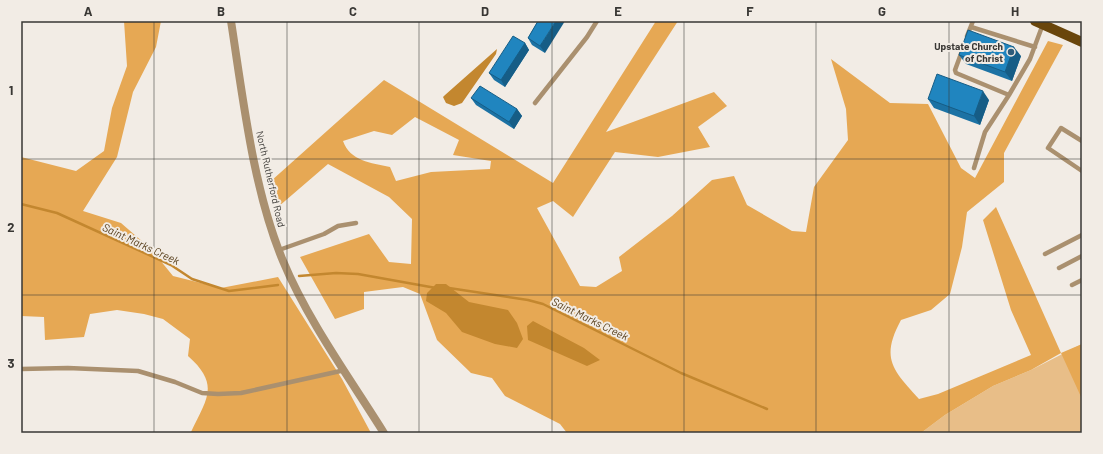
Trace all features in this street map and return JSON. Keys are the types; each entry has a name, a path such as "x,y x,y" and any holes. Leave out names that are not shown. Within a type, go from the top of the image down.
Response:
{"main road":[{"path":"1039,23 1082,42"}],"street":[{"name":"North Rutherford Road","path":"231,21 256,168 269,221 279,250 293,283 306,307 384,433"}],"lane":[{"path":"535,102 587,37 597,21"},
{"path":"973,21 955,70 956,73 1009,95"},
{"path":"974,168 985,132 1009,95 1035,47 1039,23"},
{"path":"971,27 1035,47"},
{"path":"1082,141 1061,128 1048,148 1082,171"},
{"path":"279,250 324,234 338,226 356,223"},
{"path":"1045,254 1082,235"},
{"path":"1059,268 1082,256"},
{"path":"1072,285 1082,280"},
{"path":"21,369 68,368 138,371 175,382 202,393 218,394 241,393 345,370"}],"shaded area":[{"path":"124,21 161,21 156,47 133,92 117,157 83,211 121,223 151,249 173,276 221,288 278,277 342,379 371,433 188,433 191,432 202,411 208,393 207,384 198,366 188,356 190,339 163,319 144,314 117,310 90,314 84,337 45,340 44,317 21,316 21,157 76,171 104,151 112,108 127,66"},
{"path":"656,21 678,21 606,132 714,92 727,106 698,127 710,147 658,157 615,152 573,217 553,201 537,208 580,286 596,287 622,271 619,257 672,216 712,180 734,176 747,205 792,231 806,232 814,187 848,140 846,109 831,59 890,103 928,104 961,168 975,178 1048,41 1063,45 1004,153 1004,182 967,212 962,247 950,294 931,310 901,320 891,345 892,363 896,372 919,399 938,394 1031,355 1011,310 983,220 996,207 1061,353 1031,370 993,386 945,415 921,433 567,433 560,424 505,396 492,378 471,373 437,340 420,294 403,287 364,292 364,309 335,319 300,257 369,234 389,262 411,264 412,219 389,197 328,164 278,207 271,181 384,80 553,183","holes":["415,117 459,140 453,155 491,161 490,169 431,172 396,181 390,167 356,157 346,148 343,141 374,131 392,135"]},
{"path":"497,49 496,54 462,103 454,106 446,103 443,97"},
{"path":"436,284 446,284 469,302 508,310 517,323 523,339 517,348 495,344 462,332 446,313 426,301 427,293"},
{"path":"533,321 584,348 600,360 587,366 528,340 527,326"},
{"path":"1082,344 1082,433 921,433 945,415 993,386 1031,370"},
{"path":"1082,344 1082,399 1061,353"}],"building":[{"path":"538,21 556,21 540,46 528,38"},
{"path":"968,30 1014,47 1005,72 959,55"},
{"path":"513,36 525,43 501,80 489,73"},
{"path":"937,74 983,91 974,116 928,99"},
{"path":"480,86 517,109 509,122 471,98"}],"waterway":[{"name":"Saint Marks Creek","path":"21,204 57,213 171,265 192,279 229,291 278,285"},
{"name":"Saint Marks Creek","path":"299,276 336,273 358,274 436,288"},
{"name":"Saint Marks Creek","path":"449,288 528,300 543,304 681,373 767,409"}],"place":[{"name":"Upstate Church of Christ","path":"1011,52"}]}
